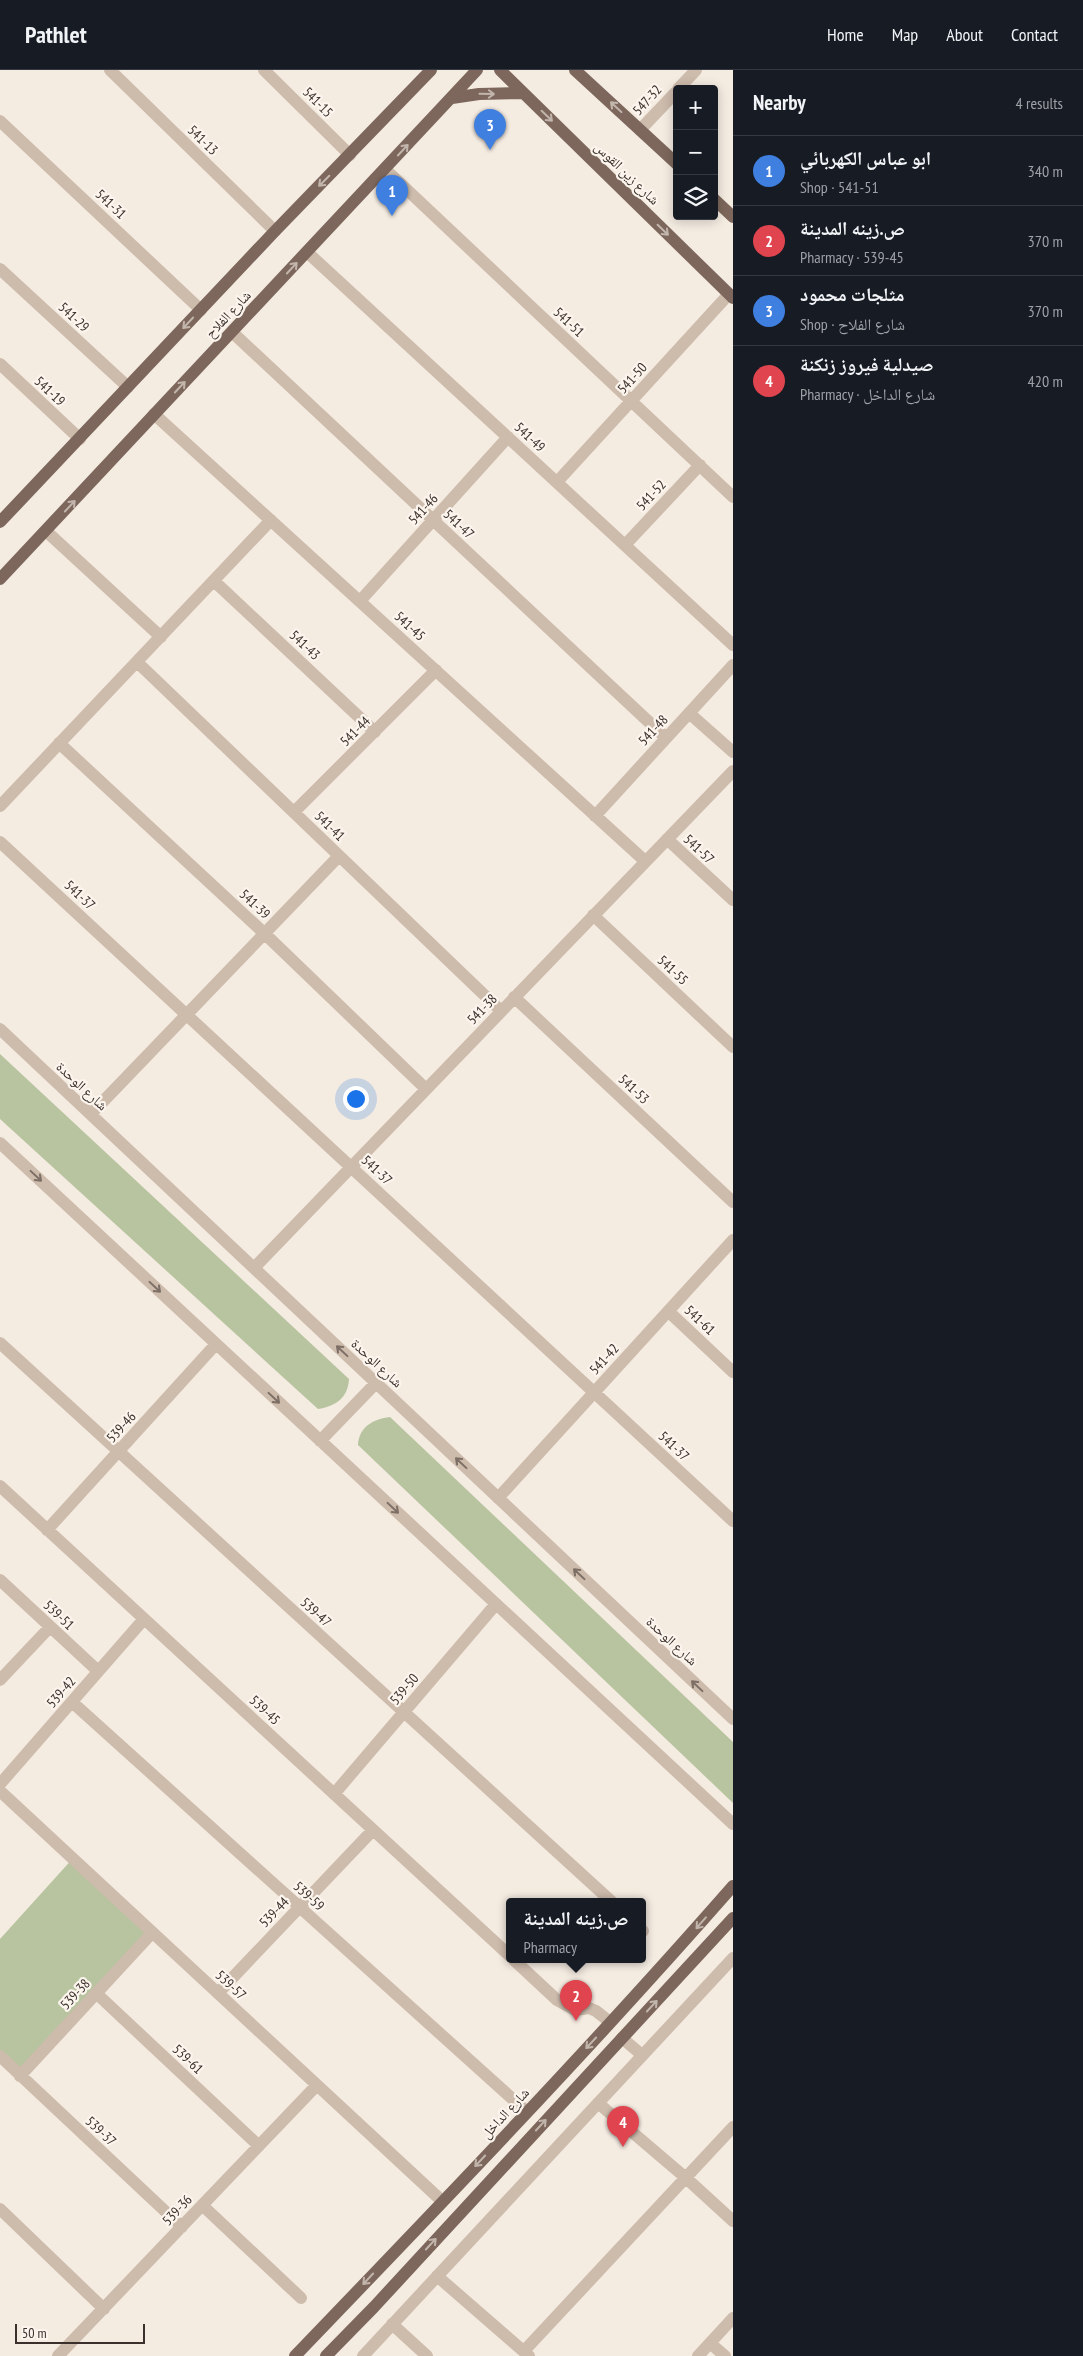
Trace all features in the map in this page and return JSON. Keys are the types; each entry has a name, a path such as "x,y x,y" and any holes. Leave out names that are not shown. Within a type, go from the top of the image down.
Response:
{"main road":[{"path":"412,90 420,70"},
{"name":"شارع الفلاح","path":"0,522 275,231 431,70"},
{"name":"شارع الفلاح","path":"0,579 477,70"},
{"name":"شارع زين القوس","path":"500,70 731,296"},
{"path":"576,70 673,160"},
{"path":"452,98 479,94 522,93"},
{"path":"718,203 733,217"},
{"name":"شارع الداخل","path":"295,2356 527,2112 733,1886"},
{"path":"326,2356 374,2307 733,1918"}],"street":[{"name":"541-13","path":"110,70 275,231"},
{"name":"541-15","path":"264,70 350,155"},
{"name":"547-32","path":"682,85 696,70"},
{"name":"547-32","path":"640,130 673,95"},
{"name":"541-31","path":"0,121 201,310"},
{"name":"541-51","path":"385,169 733,497"},
{"name":"541-49","path":"307,252 733,645"},
{"name":"541-29","path":"0,269 128,388"},
{"name":"541-50","path":"557,482 731,296"},
{"name":"541-47","path":"232,332 666,738"},
{"name":"541-19","path":"0,364 80,439"},
{"name":"541-45","path":"154,414 645,862"},
{"name":"541-46","path":"360,601 508,437"},
{"name":"541-52","path":"625,545 700,465"},
{"path":"0,806 272,520"},
{"path":"46,531 161,637"},
{"name":"541-43","path":"214,581 375,732"},
{"name":"541-41","path":"137,662 501,1011"},
{"name":"541-48","path":"595,816 733,665"},
{"name":"541-44","path":"294,812 436,670"},
{"path":"690,713 733,752"},
{"name":"541-39","path":"60,744 265,934 426,1089"},
{"name":"541-38","path":"254,1268 733,771"},
{"name":"541-57","path":"667,839 733,900"},
{"name":"541-37","path":"0,842 733,1521"},
{"path":"91,1114 340,856"},
{"name":"541-55","path":"593,915 733,1047"},
{"name":"541-53","path":"514,997 733,1202"},
{"name":"شارع الوحدة","path":"0,1029 733,1719"},
{"path":"0,1143 733,1824"},
{"name":"541-42","path":"498,1498 733,1240"},
{"name":"541-61","path":"668,1311 733,1372"},
{"name":"539-47","path":"0,1343 608,1898"},
{"name":"539-46","path":"47,1530 216,1344"},
{"path":"320,1441 376,1383"},
{"name":"539-45","path":"0,1486 506,1952"},
{"name":"539-51","path":"0,1580 98,1671"},
{"name":"539-50","path":"334,1794 496,1604"},
{"name":"539-42","path":"0,1784 144,1619"},
{"path":"0,1680 50,1627"},
{"name":"539-59","path":"72,1702 527,2112"},
{"name":"539-57","path":"0,1792 442,2201"},
{"name":"539-44","path":"218,1993 373,1830"},
{"name":"539-38","path":"20,2076 152,1933"},
{"path":"362,2356 733,1958"},
{"path":"517,1963 557,2000 575,2010 589,2008 610,2022"},
{"name":"539-61","path":"96,1994 259,2146"},
{"path":"622,2038 642,2056"},
{"name":"539-37","path":"0,2056 182,2227"},
{"name":"539-36","path":"58,2356 317,2085"},
{"path":"598,2103 686,2178 733,2222"},
{"path":"437,2276 527,2354 733,2127"},
{"path":"202,2205 300,2298"},
{"path":"0,2209 104,2309"},
{"path":"698,2356 733,2318"},
{"path":"392,2324 428,2356"},
{"path":"710,2343 725,2356"}],"green space":[{"path":"0,1054 349,1379 346,1391 340,1400 330,1406 318,1409 0,1119"},
{"path":"390,1417 733,1742 733,1803 358,1445 361,1433 368,1425"},
{"path":"75,1856 152,1933 20,2076 0,2056 0,1939"}],"place":[{"name":"مثلجات محمود","path":"490,150"},
{"name":"ابو عباس الكهربائي","path":"392,216"},
{"name":"ص.زينه المدينة","path":"576,2021"},
{"name":"صيدلية فيروز زنكنة","path":"623,2147"}]}
